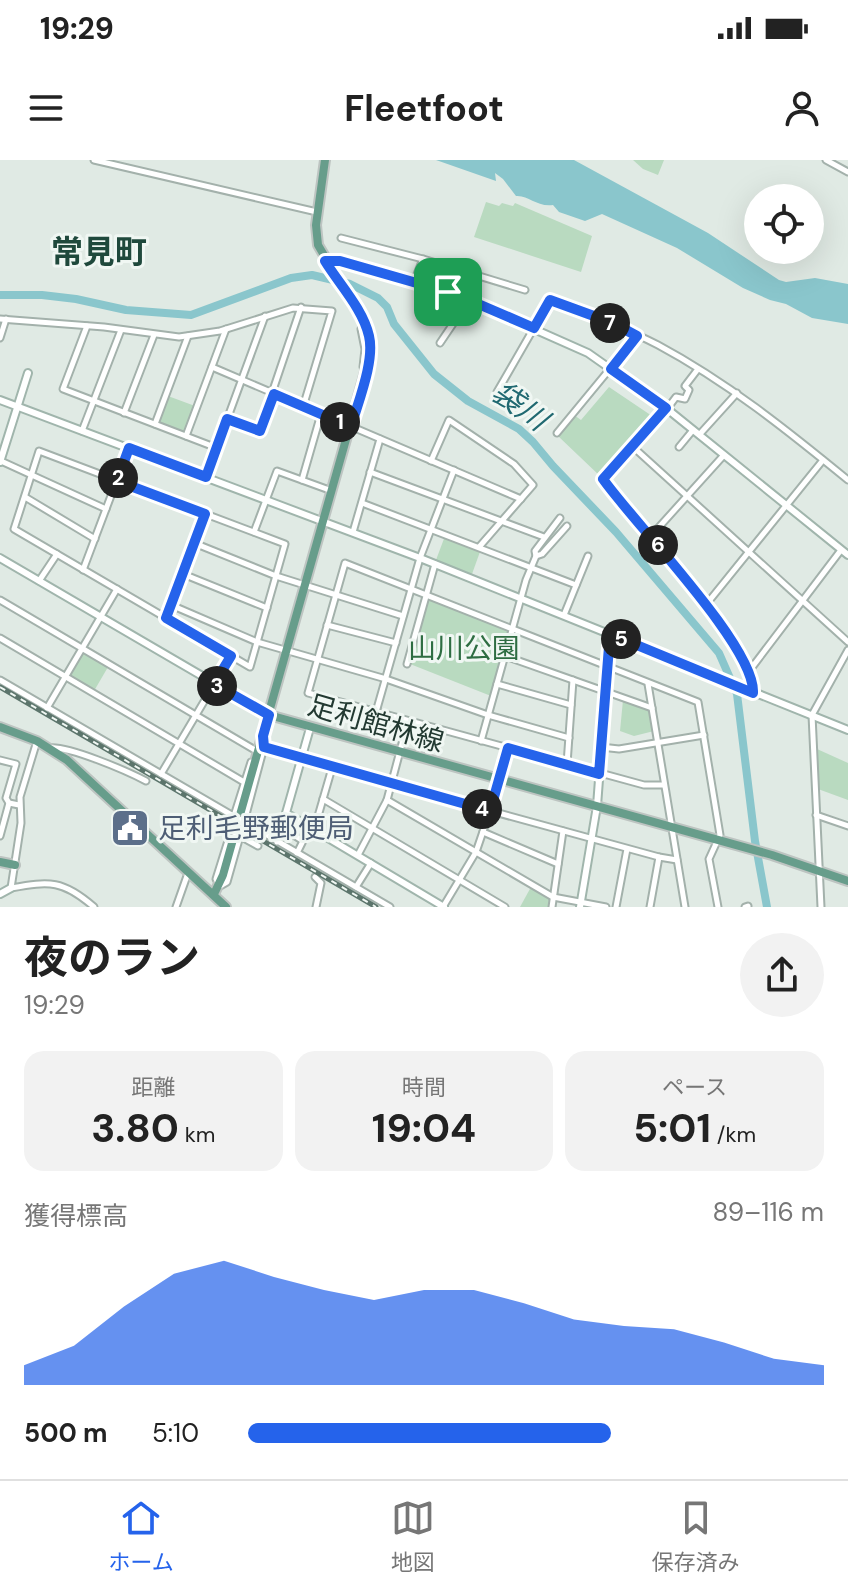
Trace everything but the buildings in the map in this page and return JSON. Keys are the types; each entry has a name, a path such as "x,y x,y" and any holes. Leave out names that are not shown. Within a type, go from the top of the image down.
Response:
{"main road":[{"name":"足利館林線","path":"325,160 317,238 326,262 361,317 369,334 370,350 358,403 269,715 745,847 848,881"},
{"path":"216,890 269,715"},
{"path":"0,727 37,741 80,770 189,872 216,890 226,907"},
{"path":"0,862 15,865"}],"street":[{"path":"94,160 318,210"},
{"path":"829,161 848,172"},
{"path":"341,238 525,290"},
{"path":"414,282 423,259"},
{"path":"326,262 340,261 469,300 582,349 666,408 848,555"},
{"path":"440,343 469,300 478,276"},
{"path":"497,392 550,300 613,323 698,369 737,393 848,480"},
{"path":"227,419 260,431 301,307"},
{"path":"0,338 3,319 188,336 226,329 265,315 301,307 332,311 303,407"},
{"path":"206,477 265,315"},
{"path":"87,326 63,389 217,448"},
{"path":"186,436 226,329"},
{"path":"358,403 354,399 365,353 361,329"},
{"path":"82,431 121,330"},
{"path":"124,413 154,335"},
{"path":"155,424 188,336"},
{"path":"557,433 637,336"},
{"path":"212,367 521,499"},
{"path":"698,369 685,386 689,390 685,399 676,397 603,479 736,646 749,670 751,692"},
{"path":"28,373 3,444 0,462 106,509"},
{"path":"679,447 737,393"},
{"path":"0,400 521,597 848,730"},
{"path":"302,480 321,414"},
{"path":"431,461 449,420 514,464 531,481 533,485 480,546"},
{"path":"353,532 380,439"},
{"path":"632,446 848,642"},
{"path":"83,570 129,448"},
{"path":"39,451 285,544 250,667 14,529 32,475 39,451"},
{"path":"651,536 724,455"},
{"path":"705,606 823,460"},
{"path":"376,712 420,558 454,470"},
{"path":"254,532 277,471 333,492"},
{"path":"370,472 544,537"},
{"path":"25,497 95,539"},
{"path":"362,503 576,585"},
{"path":"166,618 205,514"},
{"path":"481,741 535,551 560,518"},
{"path":"536,556 542,554 567,526"},
{"path":"194,543 276,576 403,616"},
{"path":"749,670 841,550"},
{"path":"39,581 57,554"},
{"path":"564,615 588,556"},
{"path":"0,558 269,715"},
{"path":"664,785 644,785 599,774 308,693 345,563 698,702 720,835 709,859 718,907"},
{"path":"407,664 435,564"},
{"path":"183,574 267,608"},
{"path":"47,708 117,589"},
{"path":"0,600 195,716 259,749 677,860"},
{"path":"171,605 257,642 386,679 488,715 569,738"},
{"path":"327,625 396,643"},
{"path":"581,905 597,806 610,634"},
{"path":"0,638 244,782"},
{"path":"821,907 812,715 848,650"},
{"path":"161,774 231,656"},
{"path":"505,656 652,708"},
{"path":"0,680 390,907"},
{"path":"567,764 573,680"},
{"path":"648,683 685,907"},
{"path":"497,684 571,705"},
{"path":"358,855 387,800 408,721"},
{"path":"277,842 310,728"},
{"path":"601,747 619,749 704,735"},
{"path":"11,888 21,823 19,805 37,741"},
{"path":"49,748 56,746 146,781"},
{"path":"286,813 444,907 476,852 508,748"},
{"path":"235,817 244,782 259,749"},
{"path":"244,821 259,749"},
{"path":"0,760 16,764 6,796 9,803 0,836"},
{"path":"314,830 332,768"},
{"path":"0,784 9,786"},
{"path":"323,799 505,907"},
{"path":"387,800 553,897 581,905 606,907"},
{"path":"9,803 19,805"},
{"path":"816,815 848,826"},
{"path":"281,827 303,841 297,853"},
{"path":"216,890 216,879 231,831 258,846"},
{"path":"552,907 563,831"},
{"path":"483,832 558,864"},
{"path":"216,890 227,882 239,835"},
{"path":"616,907 627,849"},
{"path":"650,907 659,857"},
{"path":"356,887 371,863"},
{"path":"176,907 189,872"},
{"path":"315,877 321,883 316,907"},
{"path":"0,894 11,888 54,883 76,892 94,907"}],"green space":[{"path":"633,160 664,160 658,175 643,169"},
{"path":"486,202 499,206 502,203 513,206 515,203 592,236 581,272 474,237"},
{"path":"609,387 655,418 601,477 558,436 574,415 581,420"},
{"path":"168,396 195,406 182,433 158,421"},
{"path":"445,536 481,549 472,574 436,560"},
{"name":"山川公園","path":"428,596 510,631 491,696 410,664"},
{"path":"84,652 108,667 94,691 69,674"},
{"path":"623,700 648,708 654,731 634,736 620,731"},
{"path":"817,749 848,763 848,800 818,789"},
{"path":"334,820 353,831 345,845 326,833"},
{"path":"531,887 551,898 551,907 520,907"}],"water":[{"path":"436,160 574,160 708,233 744,257 744,264 755,264 779,280 815,278 848,284 848,324 812,318 786,304 743,288 677,248 602,214 585,221 559,212 553,205 516,196 495,173 496,181"}],"waterway":[{"name":"袋川","path":"0,295 42,295 126,310 191,315 291,278 312,275 350,284 378,298 387,307 394,324 434,374 468,401 519,429 533,442 616,532 719,653 737,694 755,841 767,907"}],"railway":[{"path":"0,687 376,907"}],"place":[{"name":"足利毛野郵便局","path":"130,828"}],"district":[{"name":"常見町","path":"99,252"}],"route":[{"path":"325,261 340,261 448,292 534,328 550,300 613,323 637,336 611,369 666,408 603,479 736,646 749,670 753,690 753,693 610,634 599,774 508,748 490,811 264,747 263,736 269,715 214,684 231,656 166,618 205,514 117,481 129,448 206,477 227,419 260,431 274,394 351,427 369,358 370,340 361,317 325,261"}]}
